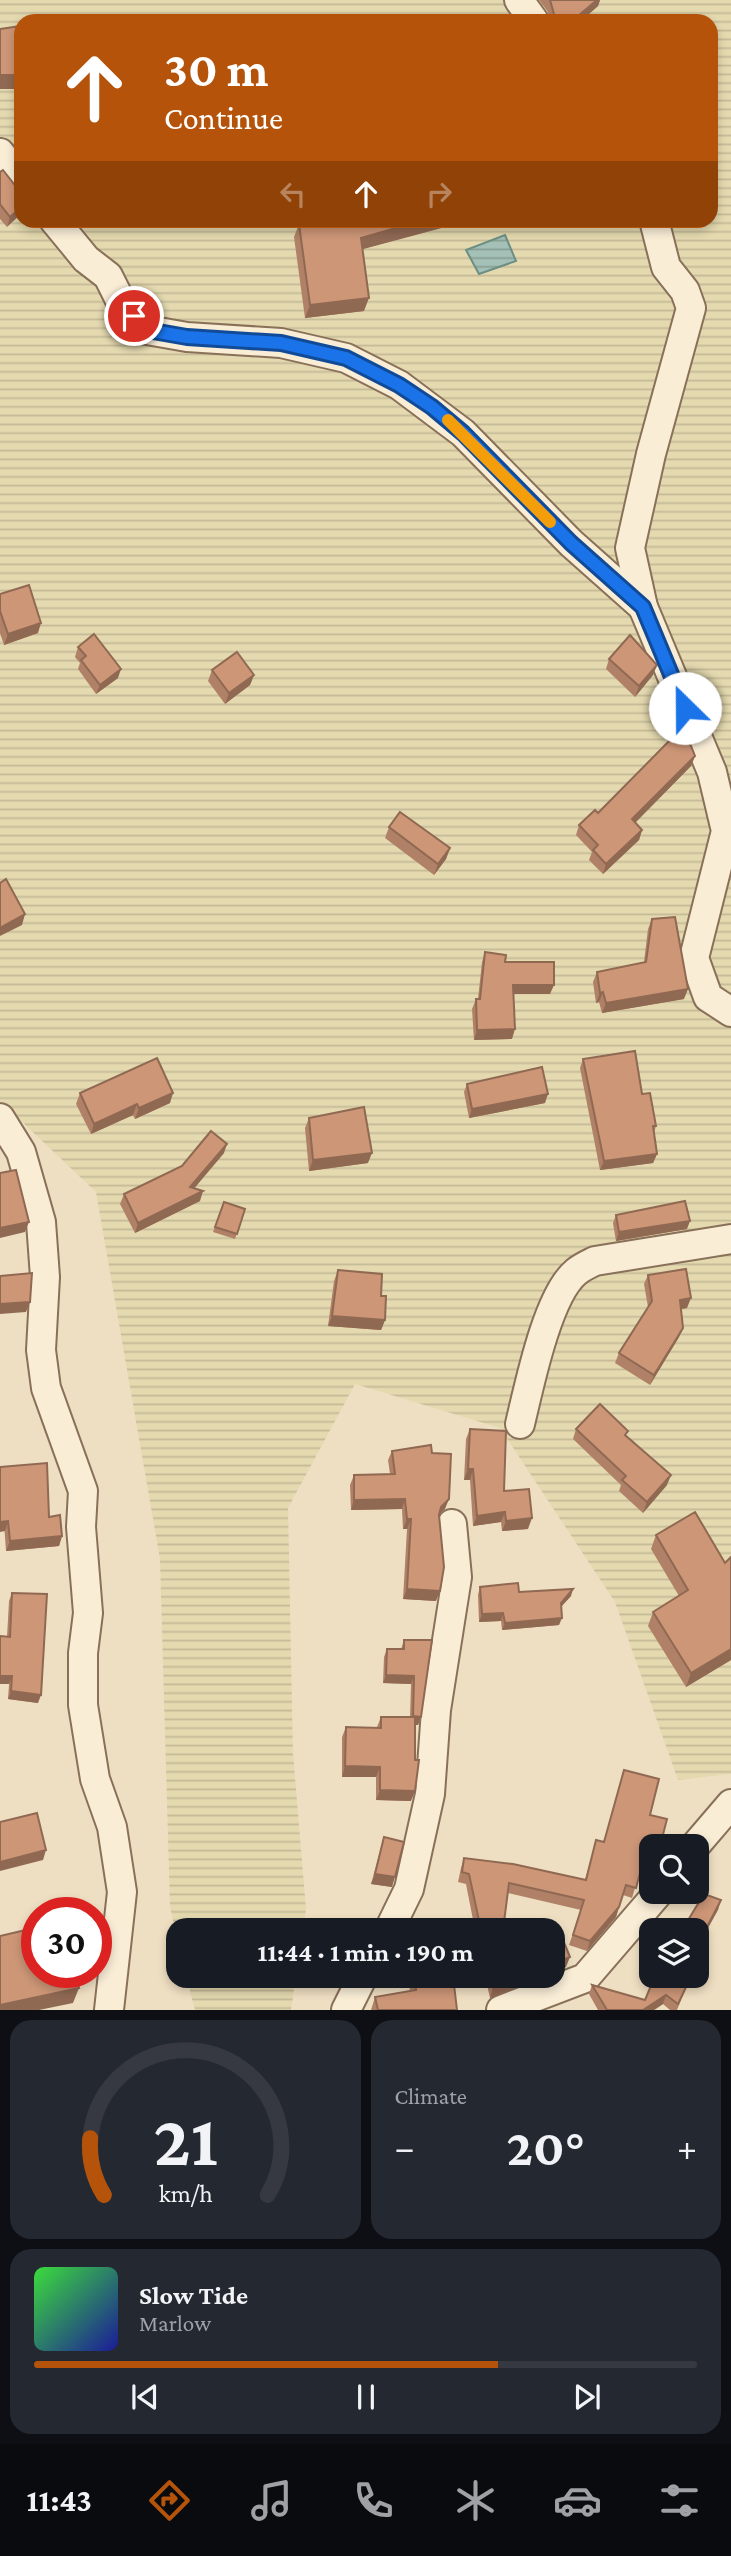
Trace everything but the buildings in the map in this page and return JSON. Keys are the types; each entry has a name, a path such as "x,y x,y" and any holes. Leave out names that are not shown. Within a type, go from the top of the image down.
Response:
{"street":[{"path":"0,153 14,170"},
{"path":"61,228 86,259 108,276 121,302 147,330 294,346 346,358 399,385 463,433 571,543 643,607"},
{"path":"656,228 666,267 685,291 691,308 651,454 630,548 643,607 712,772 726,831 694,958 708,997 731,1012"},
{"path":"0,1118 21,1152 41,1222 46,1277 41,1350 46,1388 83,1491 81,1527 88,1614 83,1706 95,1779 112,1827 122,1892 109,2010"},
{"path":"520,1424 534,1361 563,1288 576,1272 596,1261 731,1239"},
{"path":"395,1918 409,1889 430,1794 436,1710 457,1577 452,1524"},
{"path":"705,1834 731,1804"},
{"path":"501,2010 585,1978 649,1904"},
{"path":"345,2010 357,1988"}],"shaded area":[{"path":"0,0 731,0 731,1774 678,1780 615,1602 500,1428 355,1384 288,1508 293,1753 305,1918 172,1918 160,1559 96,1192 0,1101"},
{"path":"189,1988 294,1988 291,2010 195,2010"}],"water":[{"path":"505,235 516,261 479,274 466,250"}],"slow traffic":[{"path":"448,420 550,522"}],"route":[{"path":"134,316 147,330 187,337 281,343 346,358 399,385 432,407 463,433 571,543 643,607 685,708"}]}
